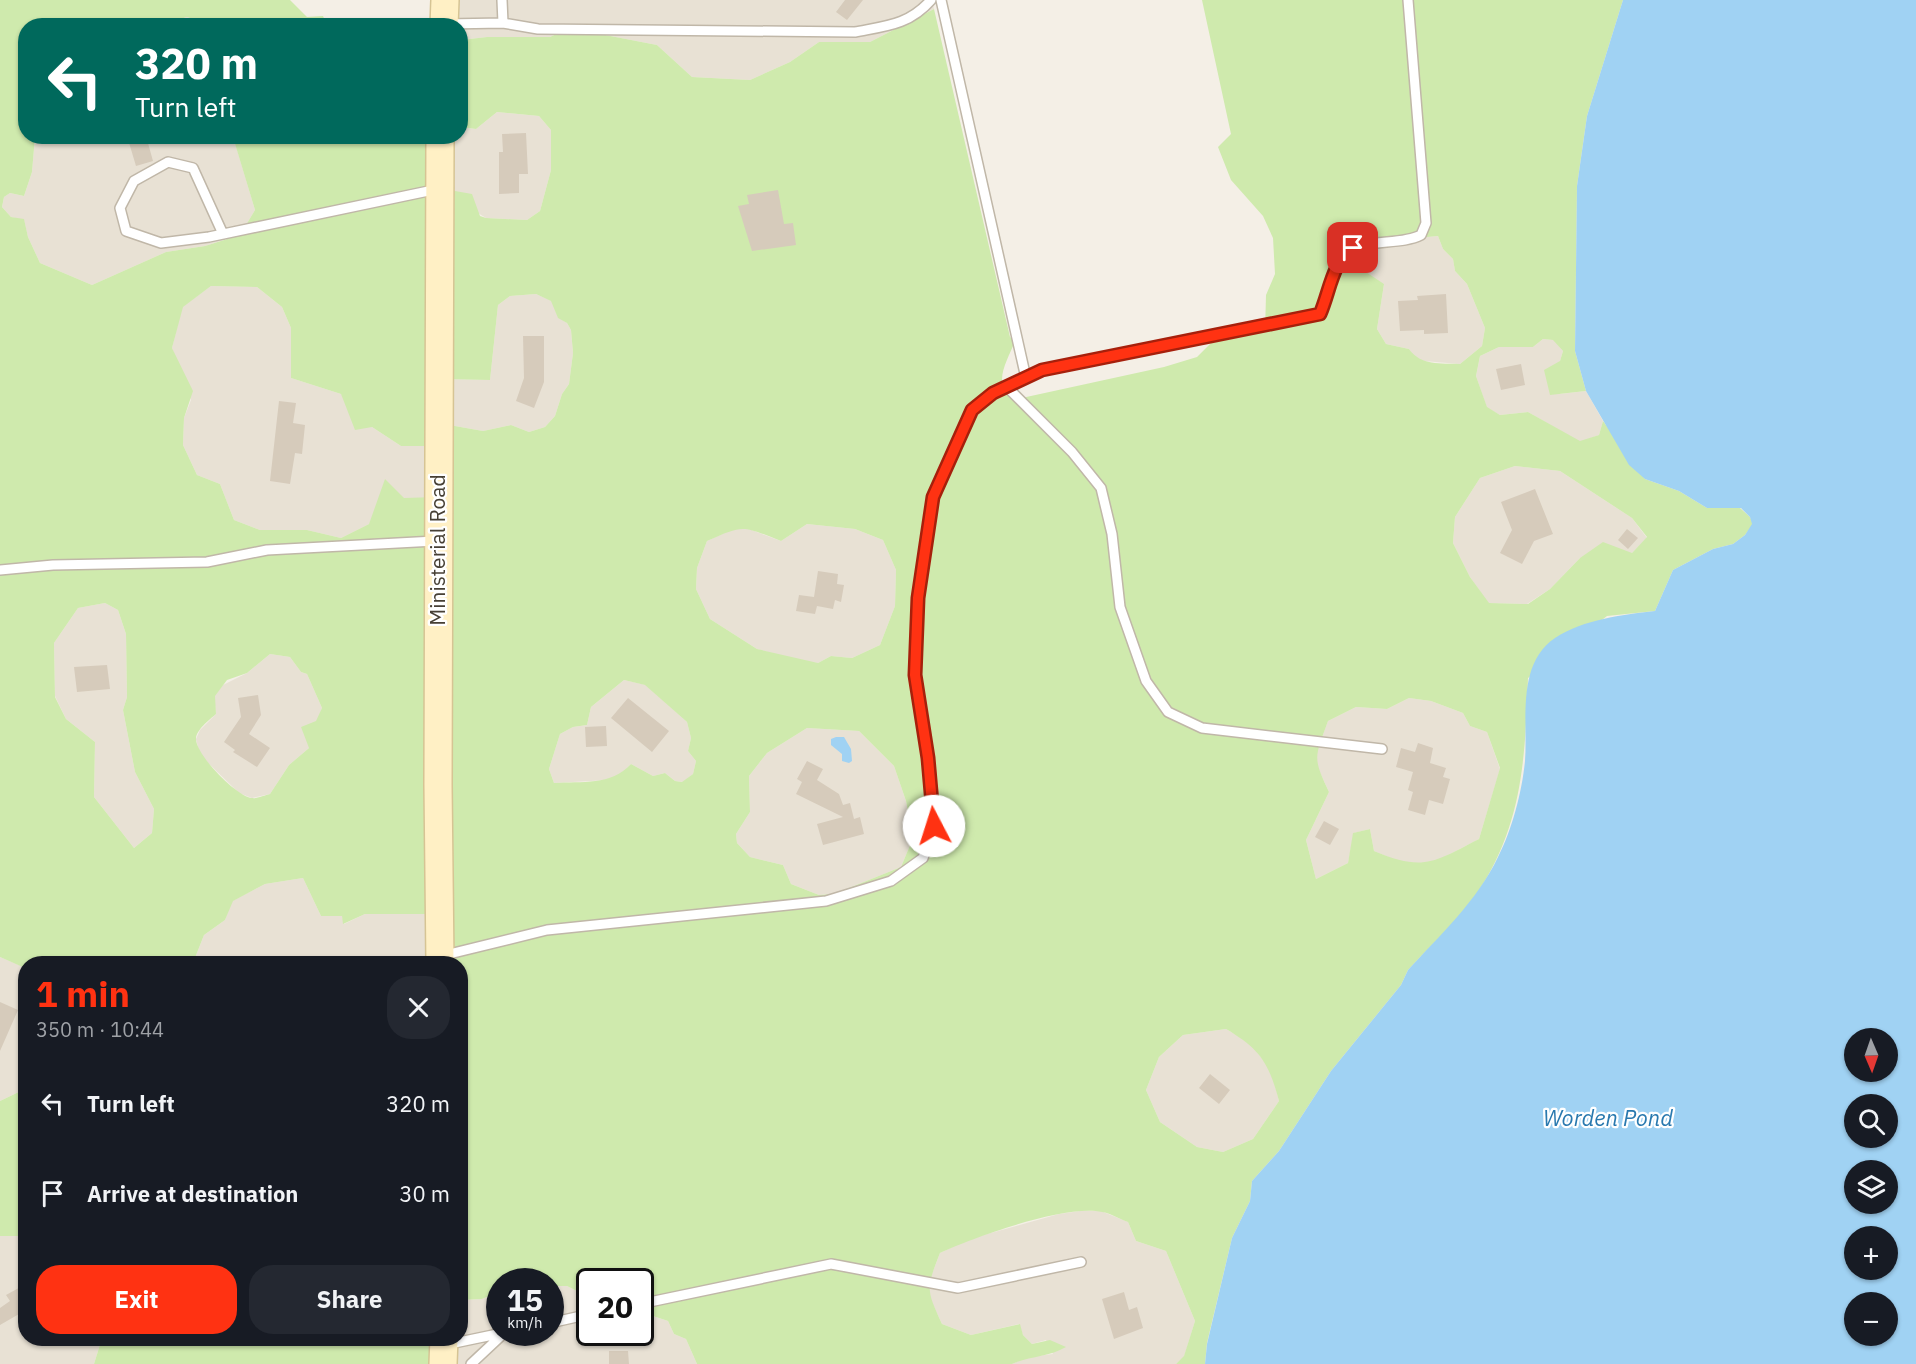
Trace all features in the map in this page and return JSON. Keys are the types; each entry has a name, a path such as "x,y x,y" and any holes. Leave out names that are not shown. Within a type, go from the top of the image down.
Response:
{"main road":[{"name":"Ministerial Road","path":"440,144 438,541 440,956"}],"lane":[{"path":"502,0 503,23"},
{"path":"468,19 538,29 855,32 894,25 917,15 931,0"},
{"path":"941,0 1026,378"},
{"path":"451,956 547,930 826,901 891,881 923,858 934,826 928,758 915,675 918,598 933,497 972,410 993,393 1042,370 1320,314 1337,264 1343,254 1353,248 1421,236 1426,223 1408,0"},
{"path":"223,234 193,168 168,162 134,181 120,207 126,231 161,243 223,234 438,189"},
{"path":"1007,387 1072,452 1101,488 1112,534 1120,607 1146,681 1168,711 1202,728 1382,749"},
{"path":"0,570 64,565 207,562 267,550 438,541"},
{"path":"654,1301 831,1264 958,1288 1081,1262"},
{"path":"468,1342 486,1337"},
{"path":"471,1364 491,1346"}],"shaded area":[{"path":"445,0 932,0 934,9 870,42 819,42 790,62 750,80 692,77 657,45 569,28 550,37 468,39 468,18 455,18"},
{"path":"497,112 539,116 551,130 551,170 540,211 527,220 486,218 438,188 440,144 468,144 468,128 476,129"},
{"path":"34,144 235,144 255,210 240,235 205,246 166,252 92,285 40,263 28,237 24,220 11,217 2,207 4,197 10,193 24,196 32,172"},
{"path":"1438,236 1443,249 1453,259 1455,271 1467,284 1485,328 1482,346 1460,364 1424,361 1415,358 1409,349 1386,344 1377,329 1384,284 1331,269 1385,241"},
{"path":"211,286 257,287 282,307 291,328 291,378 341,394 372,427 401,446 437,446 437,498 404,498 369,524 341,538 307,530 260,530 234,520 220,484 197,475 183,445 184,418 191,400 172,348 182,307"},
{"path":"536,294 552,301 558,317 567,323 571,330 573,353 569,384 562,394 555,416 545,427 529,432 511,425 483,431 438,423 439,379 490,380 498,305 510,296"},
{"path":"1543,339 1554,340 1563,351 1560,361 1560,394 1586,391 1603,421 1599,435 1580,442 1528,412 1500,415 1487,408 1476,376 1480,356 1499,347 1533,347"},
{"path":"1515,466 1560,471 1632,518 1647,538 1632,553 1580,558 1550,589 1527,604 1488,603 1470,577 1453,543 1455,517 1480,478"},
{"path":"807,524 855,529 883,540 896,570 895,606 880,645 852,658 831,656 818,663 804,662 757,649 710,619 696,589 697,568 707,541 737,527 781,541"},
{"path":"105,603 118,610 126,634 127,697 123,710 135,772 154,809 152,833 134,848 94,797 95,742 66,719 55,696 54,643 78,608"},
{"path":"270,654 290,657 301,672 307,674 322,708 309,748 289,765 270,794 252,798 239,793 200,755 196,739 200,730 216,714 214,696 223,685 247,673"},
{"path":"624,680 646,685 687,722 691,738 688,751 696,761 693,774 683,782 675,781 665,773 653,776 631,764 621,775 608,780 554,783 549,769 560,734 573,727 587,725 591,707"},
{"path":"1409,698 1431,701 1463,713 1470,726 1487,732 1500,769 1479,839 1431,864 1400,862 1374,851 1370,829 1354,833 1348,863 1316,879 1306,840 1329,792 1316,764 1317,751 1328,721 1356,707 1387,709"},
{"path":"807,728 859,731 894,766 906,801 913,838 901,867 834,894 819,895 791,884 783,865 750,857 737,843 736,834 750,812 749,776 767,753"},
{"path":"303,878 321,916 342,916 344,924 365,914 440,914 440,956 196,956 204,935 225,920 232,901 265,884"},
{"path":"0,957 18,965 18,1092 0,1101"},
{"path":"1226,1029 1250,1043 1271,1070 1279,1101 1253,1139 1223,1152 1197,1147 1160,1122 1146,1090 1159,1057 1183,1035"},
{"path":"1101,1211 1128,1222 1136,1241 1166,1251 1195,1321 1184,1357 1176,1364 1012,1364 1027,1357 1053,1354 1046,1340 1032,1344 1023,1335 1019,1324 971,1335 942,1324 928,1294 930,1279 940,1253 969,1239 1059,1214"},
{"path":"0,1236 18,1236 18,1346 100,1346 94,1364 0,1364"},
{"path":"564,1286 567,1286 576,1290 576,1346 654,1346 654,1316 668,1321 674,1334 686,1339 697,1364 443,1364 455,1346 468,1346 468,1300 486,1297 486,1346 564,1346"}],"green space":[{"path":"0,0 290,0 307,17 323,16 324,18 18,18 18,144 34,144 32,172 24,196 10,193 4,197 2,207 11,217 24,219 28,237 40,263 92,285 166,252 205,246 240,235 255,210 235,144 440,144 438,188 472,194 480,216 527,220 540,211 551,170 551,130 539,116 497,112 476,129 468,128 468,39 550,37 569,28 657,45 692,77 750,80 790,62 819,42 870,42 934,9 1010,337 1015,341 1005,364 1002,379 1006,393 1012,400 1164,367 1197,357 1211,343 1265,332 1266,295 1275,274 1273,238 1263,216 1231,180 1218,147 1231,134 1202,0 1623,0 1587,116 1577,186 1575,351 1586,391 1550,395 1544,370 1560,361 1563,351 1553,340 1543,339 1533,347 1499,347 1480,356 1476,376 1487,407 1500,415 1528,412 1580,441 1599,435 1603,421 1645,479 1679,491 1707,508 1740,508 1750,517 1753,524 1745,535 1733,544 1713,549 1673,570 1655,611 1607,616 1528,678 1523,764 1518,791 1504,843 1492,869 1469,905 1408,970 1401,985 1331,1071 1279,1151 1252,1181 1250,1201 1232,1238 1207,1343 1205,1364 1176,1364 1184,1356 1195,1321 1166,1251 1136,1241 1128,1222 1102,1212 1086,1211 1044,1217 997,1231 940,1253 932,1274 930,1289 942,1324 971,1335 1020,1324 1023,1335 1032,1344 1050,1340 1066,1347 1053,1353 1012,1364 697,1364 686,1339 674,1334 668,1321 654,1316 654,1268 576,1268 576,1290 564,1286 564,1268 486,1268 486,1297 468,1300 468,956 440,956 440,914 365,914 343,924 342,916 321,916 303,878 265,884 233,901 225,920 204,935 196,956 18,956 18,965 0,957","holes":["1438,236 1443,249 1453,259 1455,271 1467,284 1485,328 1482,346 1460,364 1425,361 1409,349 1386,344 1377,329 1384,284 1363,270 1336,271 1332,269 1385,241","211,286 257,287 282,307 291,328 291,378 341,394 355,430 372,427 401,446 437,446 437,497 404,498 385,479 369,524 341,538 307,530 260,530 234,520 220,484 197,475 183,445 184,418 193,391 172,348 183,307","536,294 551,301 558,318 567,323 571,330 573,353 569,384 562,394 555,416 545,427 529,432 511,425 483,431 438,423 439,379 490,380 498,305 510,296","1515,466 1560,471 1632,518 1647,537 1632,553 1603,542 1580,558 1550,589 1528,604 1489,603 1470,577 1453,543 1455,517 1480,478","807,524 855,529 883,540 896,570 895,606 880,645 852,658 831,656 818,663 757,649 710,619 696,589 697,568 707,541 744,529 781,541","105,603 118,610 126,634 127,697 123,710 135,772 154,809 152,833 134,848 94,797 95,742 66,719 55,697 54,643 78,608","270,654 290,657 301,672 307,674 322,708 316,721 301,727 309,748 289,765 270,794 254,798 237,791 218,774 203,755 196,739 203,725 216,714 215,696 227,680 247,673","624,680 645,685 687,722 691,738 688,751 696,761 693,774 682,782 675,781 665,773 653,776 631,764 623,771 605,779 554,783 549,769 560,734 573,727 587,725 591,707","1409,698 1431,701 1463,713 1470,726 1487,732 1500,768 1479,839 1451,854 1428,862 1417,862 1405,861 1374,851 1370,829 1353,833 1348,863 1316,879 1306,840 1329,792 1317,757 1328,721 1356,707 1387,709","807,728 859,731 894,766 906,801 913,838 901,867 834,894 819,895 791,884 783,865 750,857 737,843 736,834 750,812 749,776 767,753","1226,1029 1247,1043 1262,1058 1279,1101 1253,1139 1223,1152 1197,1147 1160,1122 1146,1090 1159,1057 1183,1035"]},
{"path":"18,1092 18,1236 0,1236 0,1101"},
{"path":"100,1346 444,1346 443,1364 94,1364"}],"water":[{"name":"Worden Pond","path":"1623,0 1916,0 1916,1364 1205,1364 1207,1344 1232,1238 1250,1201 1252,1181 1279,1151 1331,1071 1401,985 1408,970 1469,903 1489,873 1503,846 1516,810 1524,773 1526,695 1529,678 1534,663 1543,649 1555,638 1578,626 1616,616 1655,611 1673,570 1713,549 1733,544 1745,535 1752,524 1750,517 1741,508 1707,508 1679,491 1645,479 1629,465 1586,391 1575,351 1577,186 1587,116"},
{"path":"844,737 851,749 852,761 849,763 842,761 842,754 831,745 831,739"}],"building":[{"path":"845,0 863,0 847,20 836,12"},
{"path":"526,133 528,174 519,174 519,193 499,194 499,152 503,152 502,134"},
{"path":"129,144 148,144 153,161 136,166"},
{"path":"778,190 784,224 793,223 796,245 752,251 738,206 749,204 747,195"},
{"path":"1446,294 1448,333 1424,334 1424,330 1400,331 1398,301 1418,300 1417,296"},
{"path":"523,336 544,336 544,382 534,408 516,401 524,378"},
{"path":"1521,364 1525,385 1501,390 1496,369"},
{"path":"279,401 296,403 293,423 305,425 302,454 295,453 290,484 270,481"},
{"path":"1535,489 1553,534 1534,541 1522,564 1500,553 1512,530 1501,502"},
{"path":"1627,529 1638,538 1628,549 1618,540"},
{"path":"818,571 838,574 837,584 844,585 841,602 835,600 833,609 817,606 815,614 796,611 799,595 814,597"},
{"path":"107,665 110,689 77,692 74,667"},
{"path":"258,695 261,715 249,734 270,748 257,767 233,752 235,750 224,742 241,717 238,698"},
{"path":"628,698 669,731 652,752 611,718"},
{"path":"606,726 607,746 586,747 585,727"},
{"path":"1418,743 1433,748 1430,763 1446,768 1443,777 1450,779 1443,804 1429,800 1425,815 1408,810 1413,792 1408,790 1413,772 1396,767 1401,748 1415,752"},
{"path":"807,761 823,769 817,780 839,794 843,805 850,803 854,819 860,817 864,834 823,845 817,824 843,817 796,794 802,782 797,779"},
{"path":"1324,821 1339,829 1330,845 1315,837"},
{"path":"0,1002 18,1010 0,1051"},
{"path":"1210,1074 1230,1090 1219,1104 1199,1088"},
{"path":"18,1288 18,1315 0,1325 0,1308 10,1301 6,1295"},
{"path":"1124,1292 1129,1310 1137,1307 1143,1328 1114,1339 1102,1299"},
{"path":"609,1351 628,1351 629,1364 609,1364"}],"route":[{"path":"934,826 928,758 915,675 918,598 933,497 972,410 993,393 1042,370 1320,314 1337,264 1343,254 1353,248"}]}
